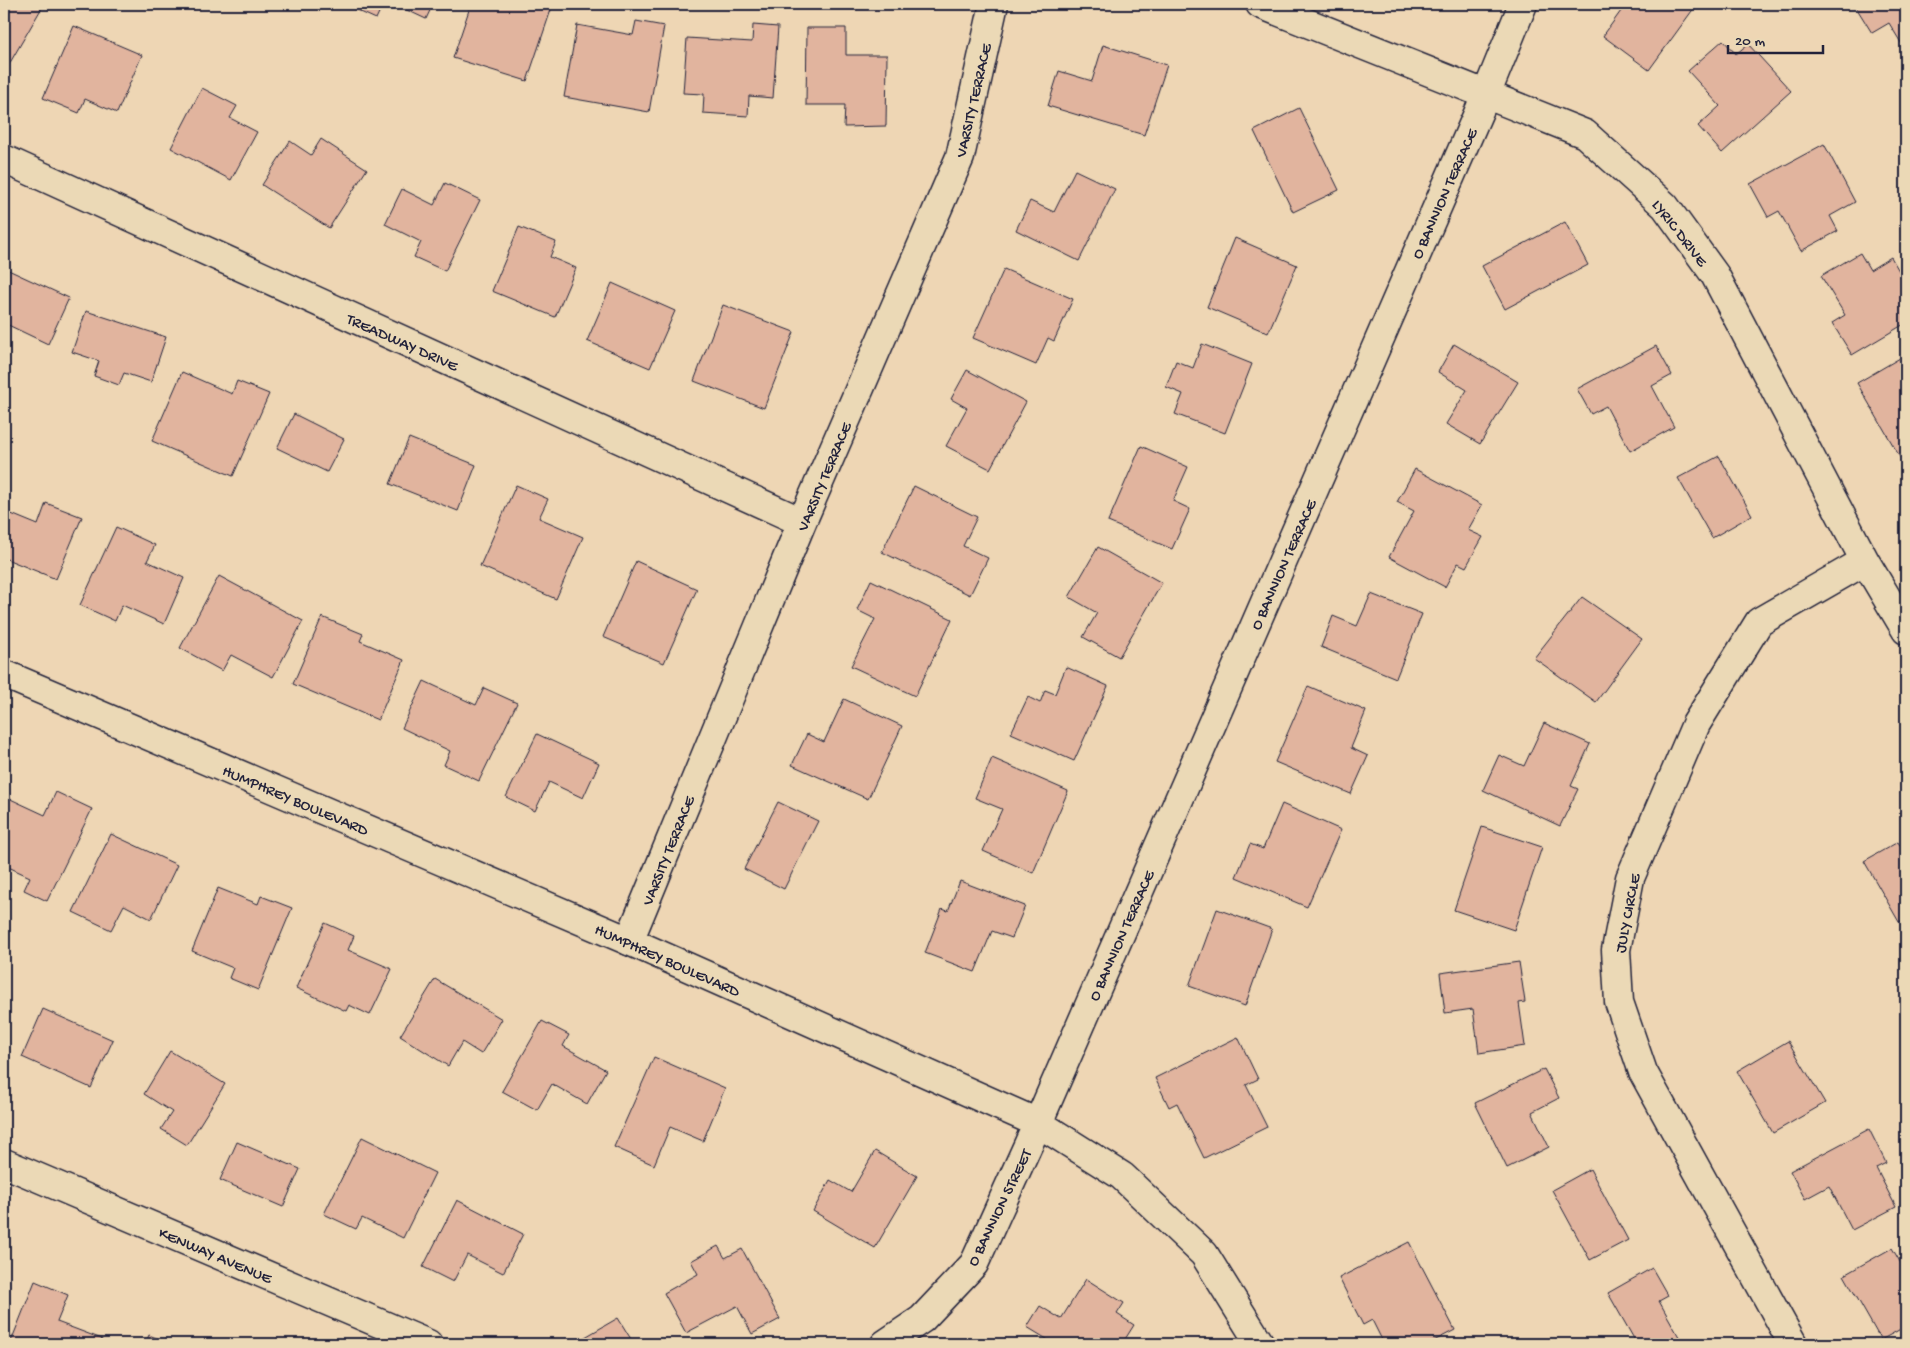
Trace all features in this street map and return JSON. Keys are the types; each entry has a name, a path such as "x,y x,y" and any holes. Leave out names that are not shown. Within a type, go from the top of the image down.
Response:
{"street":[{"name":"VARSITY TERRACE","path":"629,941 802,522 960,157 994,4"},
{"name":"LYRIC DRIVE","path":"1260,4 1585,134 1665,206 1714,275 1865,561 1906,630"},
{"name":"O BANNION TERRACE","path":"1038,1124 1486,95 1523,4"},
{"name":"TREADWAY DRIVE","path":"4,159 802,522"},
{"name":"JULY CIRCLE","path":"1793,1344 1643,1072 1619,1002 1616,950 1630,878 1696,724 1759,622 1865,561"},
{"name":"HUMPHREY BOULEVARD","path":"4,674 629,941 1038,1124 1122,1176 1204,1254 1260,1344"},
{"name":"O BANNION STREET","path":"885,1344 922,1319 974,1264 1038,1124"},
{"name":"KENWAY AVENUE","path":"4,1163 428,1344"}],"building":[{"path":"4,4 44,4 4,73"},
{"path":"343,4 383,4 376,19"},
{"path":"394,4 433,4 426,19"},
{"path":"471,4 553,4 527,81 453,58"},
{"path":"1626,4 1697,4 1649,70 1603,36"},
{"path":"1854,4 1906,4 1906,51 1889,23 1872,33"},
{"path":"636,21 664,26 649,112 564,97 577,25 633,35"},
{"path":"753,25 778,27 773,98 749,96 748,116 703,113 704,94 683,93 687,38 752,42"},
{"path":"74,26 142,55 117,113 85,99 79,113 43,98"},
{"path":"807,28 846,28 846,55 887,55 886,126 844,127 845,105 806,105"},
{"path":"1723,40 1736,54 1748,44 1791,91 1722,153 1698,126 1720,106 1688,71"},
{"path":"1103,45 1167,65 1144,135 1048,106 1059,71 1092,81"},
{"path":"202,88 237,106 230,118 257,132 231,180 171,148"},
{"path":"1299,108 1339,190 1293,212 1254,131"},
{"path":"321,139 367,169 329,228 262,185 290,141 311,155"},
{"path":"1824,144 1855,202 1830,216 1838,231 1801,251 1779,211 1768,217 1750,184"},
{"path":"1075,170 1115,189 1079,261 1016,230 1030,201 1054,212"},
{"path":"445,183 480,200 445,271 414,257 421,242 385,224 402,189 434,205"},
{"path":"1565,222 1588,265 1505,309 1482,266"},
{"path":"519,227 556,242 550,257 576,268 555,317 492,291"},
{"path":"1235,238 1297,265 1268,333 1207,307"},
{"path":"1860,253 1870,270 1891,257 1906,283 1906,323 1852,355 1832,323 1845,315 1821,276"},
{"path":"4,268 69,298 48,344 4,323"},
{"path":"1004,269 1073,299 1054,341 1048,338 1036,365 973,338"},
{"path":"612,283 675,311 650,368 587,341"},
{"path":"723,305 794,332 764,408 694,381"},
{"path":"86,311 166,337 151,382 124,373 119,385 94,376 99,361 72,352"},
{"path":"1202,344 1252,364 1225,433 1175,414 1183,394 1166,387 1176,361 1193,368"},
{"path":"1454,344 1518,382 1480,444 1446,424 1467,390 1438,372"},
{"path":"1656,346 1672,375 1652,386 1674,427 1630,451 1606,406 1591,414 1577,389"},
{"path":"1900,358 1906,370 1906,463 1904,464 1857,383"},
{"path":"967,370 1026,402 990,469 946,446 967,408 951,399"},
{"path":"182,372 232,394 237,381 269,394 233,476 152,441"},
{"path":"294,414 344,439 327,472 277,448"},
{"path":"409,438 476,465 458,511 390,484"},
{"path":"1141,446 1188,467 1173,501 1190,509 1172,549 1108,522"},
{"path":"1719,456 1752,515 1712,538 1678,478"},
{"path":"1415,469 1482,505 1468,530 1483,537 1466,567 1458,563 1445,587 1389,557 1414,511 1397,502"},
{"path":"516,485 548,499 539,518 583,537 556,599 480,566"},
{"path":"914,486 977,517 963,546 988,558 970,595 882,552"},
{"path":"46,503 82,517 56,579 4,558 4,511 38,525"},
{"path":"116,527 155,545 147,561 184,578 164,624 122,605 115,621 80,605"},
{"path":"1098,547 1162,583 1119,657 1083,637 1097,613 1069,597"},
{"path":"636,561 697,589 664,663 603,637"},
{"path":"219,576 303,621 273,677 231,655 222,671 180,648"},
{"path":"871,580 952,619 915,696 851,666 875,619 857,610"},
{"path":"1371,594 1422,614 1396,678 1321,647 1333,616 1357,626"},
{"path":"1582,597 1642,639 1596,702 1534,658"},
{"path":"322,617 363,634 360,641 404,660 378,720 293,684"},
{"path":"1066,667 1108,686 1074,761 1011,733 1028,697 1040,703 1045,690 1055,694"},
{"path":"424,681 476,705 484,688 517,703 479,781 444,765 450,751 402,728"},
{"path":"1308,686 1366,711 1351,748 1368,756 1351,794 1275,762"},
{"path":"844,699 902,726 868,799 792,765 807,734 824,742"},
{"path":"1544,723 1590,744 1571,786 1578,789 1560,826 1483,790 1499,755 1524,766"},
{"path":"537,734 599,763 583,798 549,782 535,811 506,797"},
{"path":"992,758 1068,791 1033,873 983,851 1002,809 975,798"},
{"path":"56,792 92,809 47,901 24,890 30,877 4,865 4,796 45,815"},
{"path":"778,802 818,821 784,889 744,869"},
{"path":"1282,804 1341,830 1307,907 1236,877 1250,844 1263,849"},
{"path":"1482,827 1542,847 1514,930 1454,910"},
{"path":"111,834 177,865 151,919 124,905 111,930 73,912"},
{"path":"1898,842 1906,855 1906,918 1899,922 1864,861"},
{"path":"960,881 1025,906 1012,938 992,931 975,972 925,953 942,909 948,911"},
{"path":"218,888 258,904 261,896 292,908 258,990 229,978 233,968 192,951"},
{"path":"1217,909 1272,929 1245,1006 1189,986"},
{"path":"325,923 354,936 348,950 392,969 370,1015 349,1005 346,1011 296,988"},
{"path":"1519,962 1525,1002 1519,1003 1525,1046 1479,1053 1473,1009 1445,1013 1440,973"},
{"path":"435,979 502,1019 481,1054 462,1042 448,1066 400,1036"},
{"path":"43,1009 113,1040 91,1088 22,1057"},
{"path":"542,1021 569,1035 563,1046 606,1070 587,1104 552,1084 537,1110 502,1091"},
{"path":"1238,1037 1258,1079 1246,1085 1267,1127 1204,1158 1177,1103 1169,1107 1155,1078"},
{"path":"1788,1041 1825,1103 1773,1133 1737,1071"},
{"path":"170,1051 225,1084 187,1145 161,1129 172,1112 144,1094"},
{"path":"654,1057 725,1088 703,1141 670,1127 654,1165 614,1147"},
{"path":"1544,1069 1559,1098 1532,1112 1549,1147 1507,1168 1475,1103"},
{"path":"1869,1129 1886,1163 1876,1168 1896,1207 1852,1230 1829,1186 1805,1199 1790,1171"},
{"path":"362,1137 435,1173 403,1238 362,1218 356,1229 324,1214"},
{"path":"237,1142 300,1169 283,1207 220,1180"},
{"path":"875,1151 917,1176 875,1248 813,1211 830,1180 851,1192"},
{"path":"1590,1169 1628,1240 1590,1260 1552,1190"},
{"path":"457,1200 523,1234 503,1273 467,1255 453,1282 423,1267"},
{"path":"1409,1242 1455,1330 1428,1344 1384,1344 1372,1320 1363,1325 1339,1278"},
{"path":"718,1246 725,1258 742,1249 780,1319 752,1334 737,1306 686,1333 664,1293 698,1274 691,1261"},
{"path":"1892,1248 1906,1272 1906,1326 1881,1340 1844,1275"},
{"path":"1652,1268 1668,1296 1659,1301 1683,1344 1637,1344 1608,1293"},
{"path":"1086,1279 1124,1303 1117,1314 1134,1325 1122,1344 1055,1344 1027,1327 1040,1306 1061,1319"},
{"path":"35,1281 68,1295 57,1322 102,1339 100,1344 10,1344"},
{"path":"618,1318 634,1344 573,1344"},
{"path":"149,1335 171,1344 145,1344"}]}
